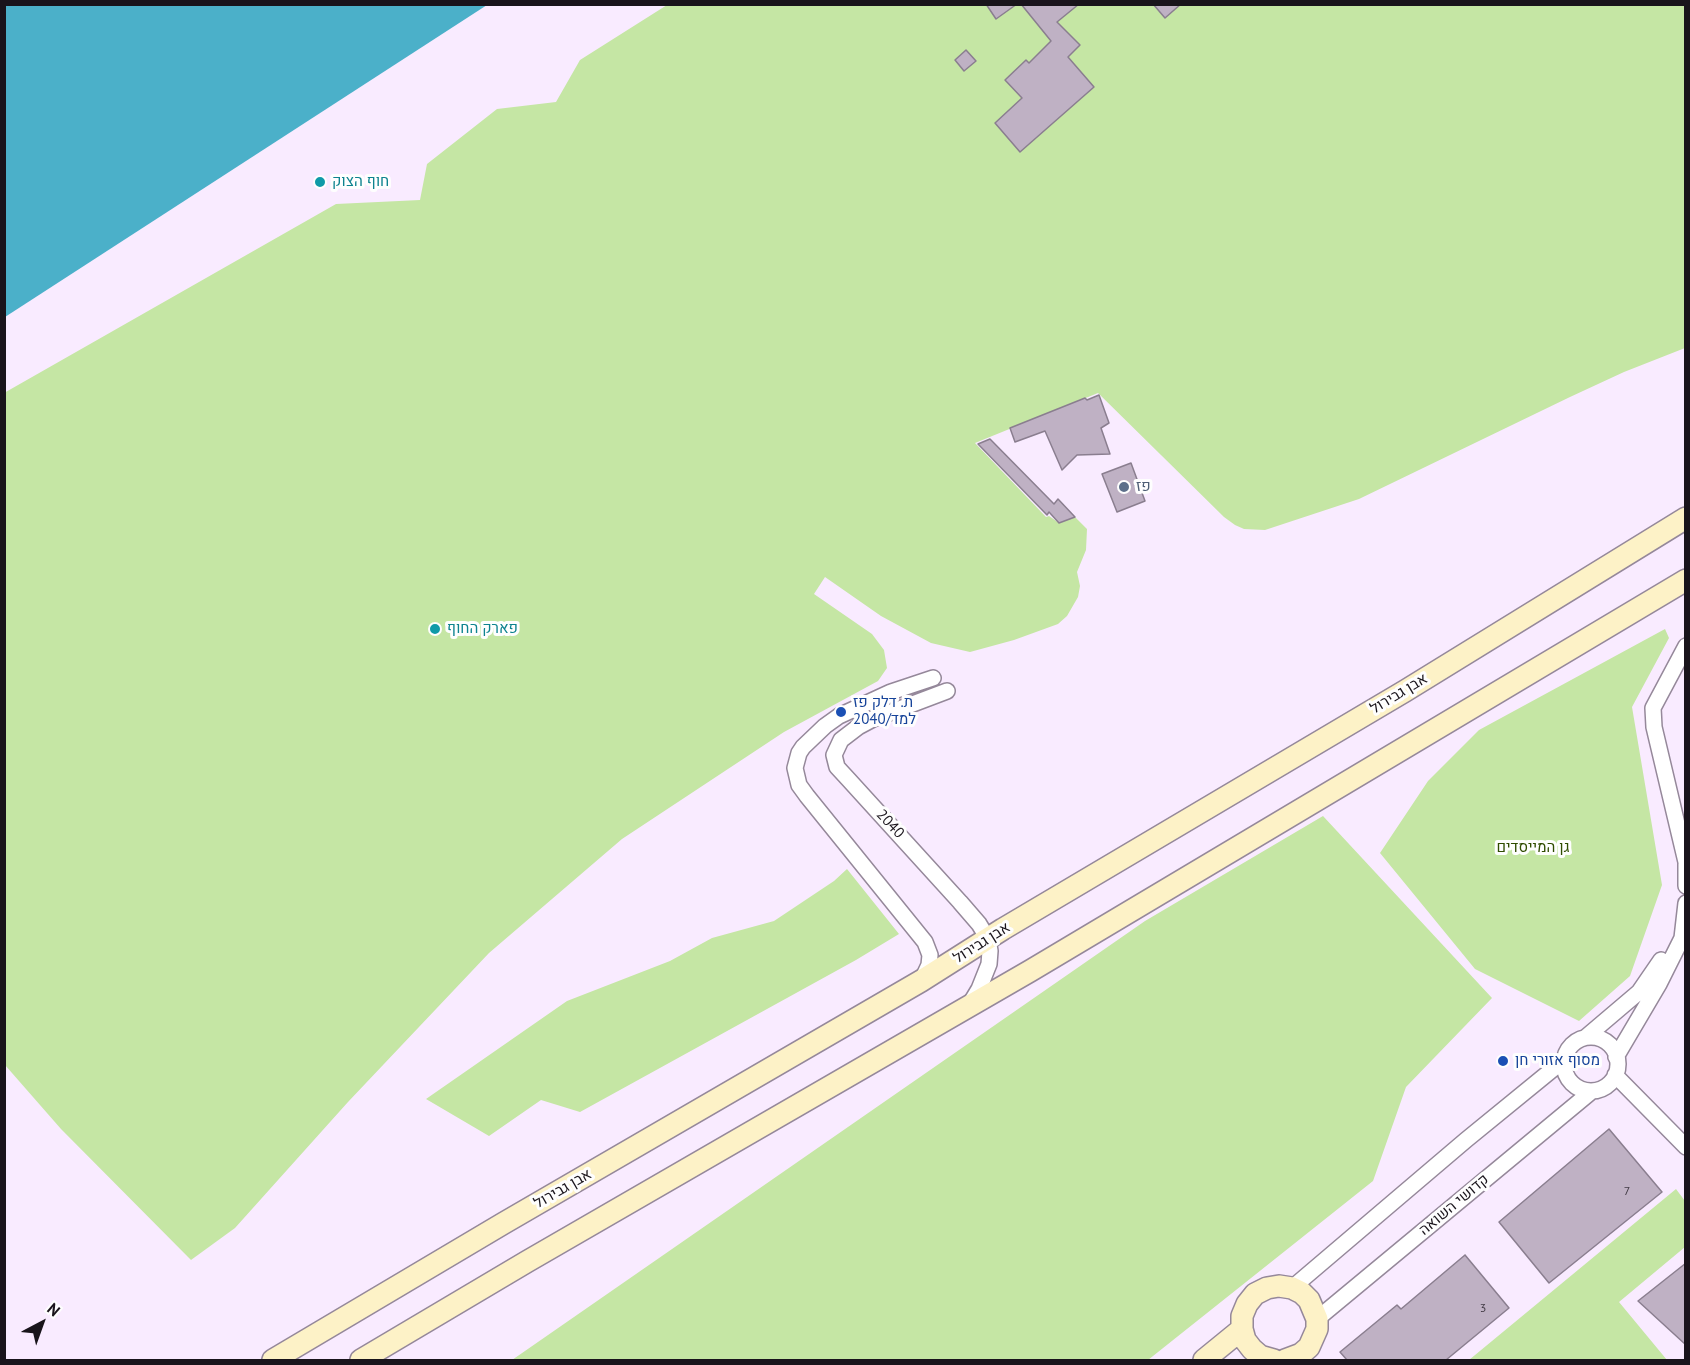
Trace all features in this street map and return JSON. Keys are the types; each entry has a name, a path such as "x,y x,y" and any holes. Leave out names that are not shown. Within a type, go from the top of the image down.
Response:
{"street":[{"name":"אבן גבירול","path":"273,1360 921,981 1686,518"},
{"path":"361,1360 1030,971 1686,579"},
{"path":"1686,646 1653,708 1654,727 1686,863 1686,886"},
{"path":"921,981 929,965 930,955 925,942 807,796 799,785 795,768 803,747 839,716 891,692 933,678"},
{"name":"2040","path":"947,691 858,727 842,740 834,755 837,767 960,902 979,924 988,939"},
{"path":"1616,1057 1659,984 1682,938 1686,903"},
{"path":"1586,1037 1601,1040 1613,1049 1616,1057 1615,1075 1606,1086 1592,1091 1577,1087 1571,1082 1564,1068 1564,1060 1570,1047 1586,1037 1639,992 1660,961 1682,938"},
{"path":"968,1006 979,989 989,964 988,939"},
{"path":"1292,1288 1564,1060"},
{"path":"1615,1075 1686,1147"},
{"name":"קדושי השואה","path":"1317,1318 1592,1091"},
{"path":"1271,1360 1260,1356 1252,1349 1245,1340 1242,1329 1245,1310 1255,1294 1273,1287 1292,1288 1302,1293 1309,1300 1317,1318 1314,1339 1298,1358"},
{"path":"1204,1360 1242,1329"}],"green space":[{"name":"פארק החוף","path":"667,5 1685,5 1685,348 1624,372 1570,397 1359,499 1265,530 1244,529 1224,517 1098,393 975,443 1046,517 1049,516 1059,523 1075,517 1087,529 1086,550 1077,572 1080,586 1078,597 1067,616 1058,624 1014,640 970,652 931,643 881,616 825,577 814,594 872,634 884,650 887,668 878,681 784,732 622,839 489,953 348,1102 235,1228 191,1260 61,1129 5,1065 4,393 336,204 420,200 427,164 497,109 556,102 580,60"},
{"name":"גן המייסדים","path":"1665,629 1669,638 1632,707 1662,885 1630,976 1579,1021 1475,969 1380,853 1428,781 1479,730"},
{"path":"1323,816 1492,998 1406,1087 1373,1181 1148,1360 512,1360 1145,921"},
{"path":"847,869 899,934 580,1112 541,1100 489,1136 426,1099 567,1001 670,961 712,938 774,921 834,881"},
{"path":"1676,1189 1685,1201 1685,1247 1619,1302 1667,1360 1469,1360"}],"water":[{"path":"5,4 487,4 487,5 5,317"}],"building":[{"path":"986,4 1017,4 996,19"},
{"path":"1021,4 1079,4 1057,22 1080,45 1068,57 1094,87 1020,152 995,123 1022,98 1005,80 1026,60 1029,63 1051,41"},
{"path":"1153,4 1181,4 1165,18"},
{"path":"966,50 976,61 964,71 955,60"},
{"path":"1099,395 1109,423 1101,428 1110,454 1077,455 1062,470 1045,431 1015,442 1010,428 1085,398 1087,400"},
{"path":"990,439 1054,504 1058,499 1075,517 1059,523 1049,512 1047,515 978,444"},
{"name":"פז","path":"1131,463 1145,501 1117,512 1102,474"},
{"path":"1609,1129 1662,1192 1549,1283 1499,1222"},
{"path":"1465,1255 1509,1308 1446,1360 1347,1360 1340,1352 1397,1305 1401,1309"},
{"path":"1686,1263 1686,1345 1638,1301"}],"place":[{"name":"חוף הצוק","path":"320,182"},
{"name":"פז","path":"1124,487"},
{"name":"פארק החוף","path":"435,629"},
{"name":"ת. דלק פז למד/2040","path":"841,712"},
{"name":"מסוף אזורי חן","path":"1503,1061"}]}
